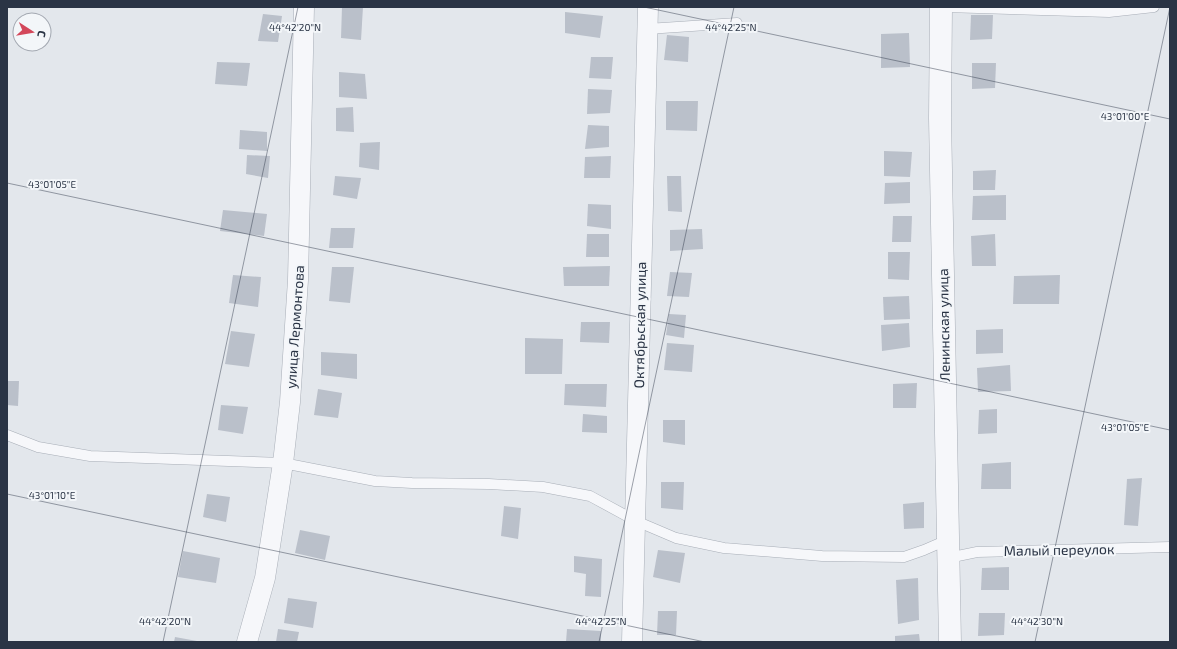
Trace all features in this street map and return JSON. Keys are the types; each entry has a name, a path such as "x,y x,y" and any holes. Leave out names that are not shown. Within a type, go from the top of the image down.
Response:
{"street":[{"name":"улица Лермонтова","path":"247,642 265,578 283,463 290,402 298,280 304,7"},
{"name":"Октябрьская улица","path":"632,642 648,7"},
{"name":"Ленинская улица","path":"941,7 940,118 950,642"}],"lane":[{"path":"945,7 1109,12 1154,7"},
{"path":"647,29 737,23"},
{"name":"Малый переулок","path":"7,435 38,447 90,456 283,463 375,481 489,484 543,488 590,496 636,521 676,538 724,548 822,556 904,557 924,550 948,549 977,552 1170,547"}],"building":[{"path":"342,7 363,7 361,40 341,38"},
{"path":"565,12 603,16 600,38 565,33"},
{"path":"263,14 282,16 278,42 258,41"},
{"path":"971,15 993,15 992,39 970,40"},
{"path":"909,33 910,67 881,68 881,34"},
{"path":"667,35 689,37 688,62 664,60"},
{"path":"591,57 613,57 611,79 589,78"},
{"path":"217,62 250,63 247,86 215,84"},
{"path":"972,63 996,63 995,88 972,89"},
{"path":"339,72 365,74 367,99 339,97"},
{"path":"588,89 612,90 610,113 587,114"},
{"path":"666,101 698,101 697,131 666,130"},
{"path":"353,107 354,132 336,131 336,108"},
{"path":"588,125 609,126 609,147 585,149"},
{"path":"240,130 267,132 267,151 239,149"},
{"path":"380,142 379,170 359,167 360,143"},
{"path":"884,151 912,152 910,177 884,176"},
{"path":"247,155 270,156 268,178 246,174"},
{"path":"611,156 610,178 584,178 585,157"},
{"path":"996,170 995,190 973,190 973,171"},
{"path":"335,176 361,178 357,199 333,195"},
{"path":"667,176 681,176 682,212 668,211"},
{"path":"910,182 910,203 884,204 885,183"},
{"path":"1006,195 1006,220 972,220 973,196"},
{"path":"588,204 611,205 611,229 587,226"},
{"path":"223,210 267,214 264,236 220,231"},
{"path":"893,216 912,216 911,242 892,242"},
{"path":"331,228 355,228 353,248 329,248"},
{"path":"702,229 703,249 670,251 670,230"},
{"path":"587,234 609,234 609,257 586,257"},
{"path":"995,234 996,266 972,266 971,236"},
{"path":"888,252 910,252 909,280 888,279"},
{"path":"610,266 609,286 564,286 563,267"},
{"path":"332,267 354,267 350,303 329,301"},
{"path":"670,272 692,273 689,297 667,296"},
{"path":"233,275 261,277 258,307 229,303"},
{"path":"1060,275 1059,304 1013,304 1014,276"},
{"path":"909,296 910,319 884,320 883,297"},
{"path":"669,314 686,315 684,338 666,335"},
{"path":"581,322 610,322 609,343 580,342"},
{"path":"909,323 910,347 882,351 881,325"},
{"path":"1003,329 1003,353 976,354 976,330"},
{"path":"231,331 255,334 249,367 225,364"},
{"path":"525,338 563,339 562,374 525,374"},
{"path":"667,343 694,345 692,372 664,370"},
{"path":"321,352 357,354 357,379 321,375"},
{"path":"1010,365 1011,391 978,392 977,368"},
{"path":"7,381 19,381 18,406 7,405"},
{"path":"917,383 916,408 893,408 893,384"},
{"path":"565,384 607,384 606,407 564,405"},
{"path":"318,389 342,393 338,418 314,415"},
{"path":"221,405 248,407 243,434 218,430"},
{"path":"997,409 997,433 978,434 979,410"},
{"path":"583,414 607,416 607,433 582,432"},
{"path":"663,420 685,420 685,445 663,442"},
{"path":"1011,462 1011,489 981,489 982,464"},
{"path":"1142,478 1138,526 1124,525 1127,479"},
{"path":"661,482 684,482 683,510 661,508"},
{"path":"207,494 230,497 226,522 203,517"},
{"path":"924,502 924,528 904,529 903,504"},
{"path":"504,506 521,508 518,539 501,536"},
{"path":"300,530 330,536 325,560 295,553"},
{"path":"658,550 685,553 680,583 653,577"},
{"path":"183,551 220,558 216,583 178,577"},
{"path":"574,556 602,559 601,597 585,596 586,574 574,572"},
{"path":"1009,567 1009,590 981,590 982,568"},
{"path":"918,578 919,620 898,624 896,580"},
{"path":"288,598 317,602 313,628 284,623"},
{"path":"658,611 677,611 676,635 657,635"},
{"path":"979,613 1005,613 1004,635 978,636"},
{"path":"278,629 299,632 297,642 276,642"},
{"path":"567,629 601,631 601,642 566,642"},
{"path":"919,634 920,642 895,642 895,636"},
{"path":"175,637 197,641 197,642 174,642"}]}
